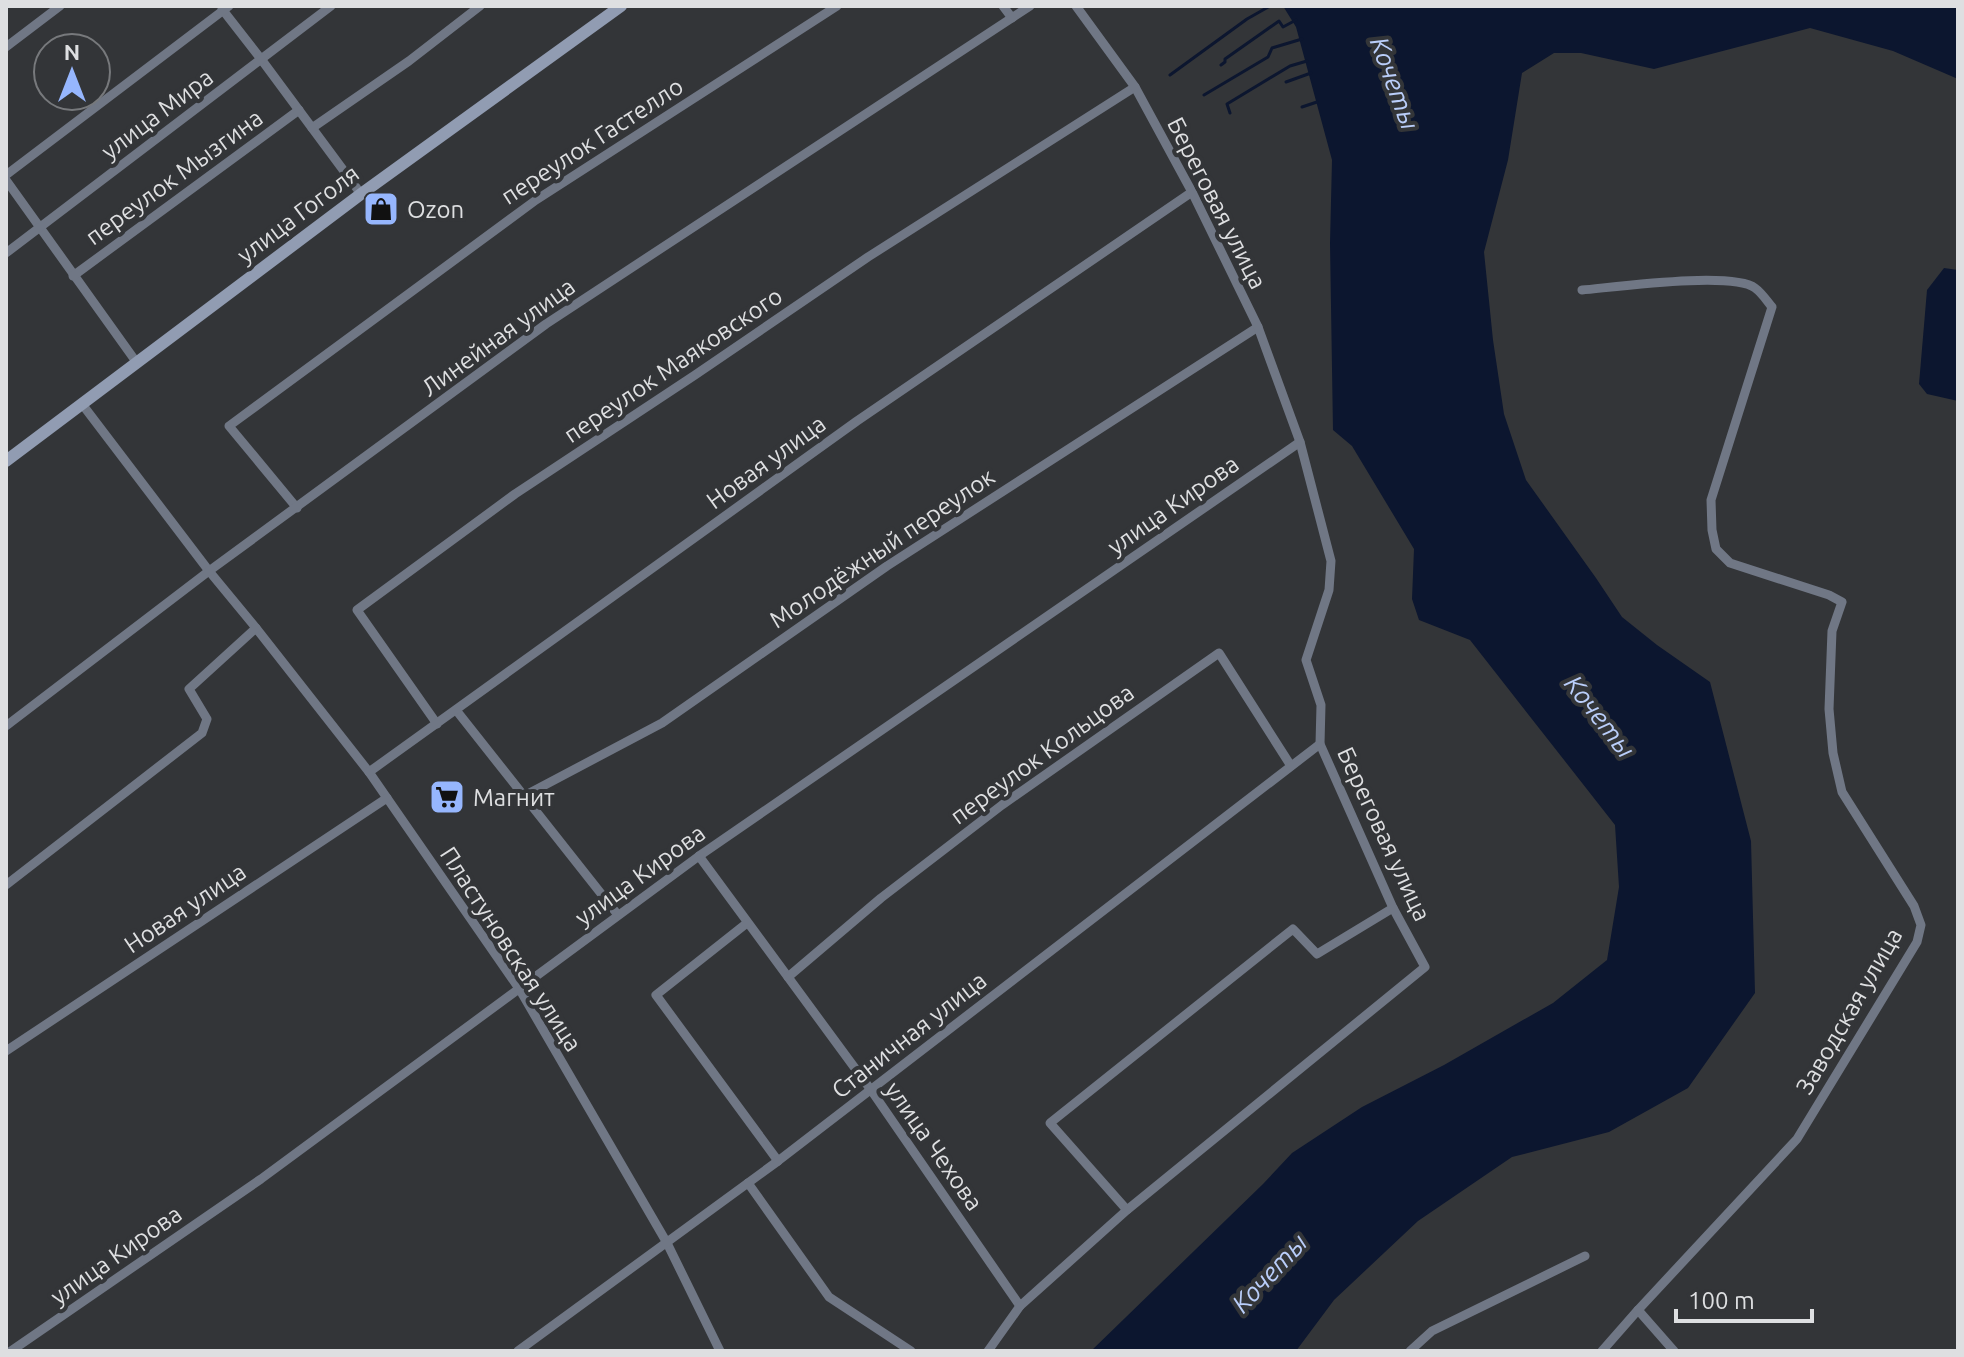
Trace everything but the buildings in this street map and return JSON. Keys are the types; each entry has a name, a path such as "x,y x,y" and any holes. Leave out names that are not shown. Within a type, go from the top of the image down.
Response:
{"street":[{"path":"6,47 60,6"},
{"name":"улица Мира","path":"6,253 331,6"},
{"path":"312,128 409,61 480,6"},
{"name":"переулок Гастелло","path":"297,508 229,426 536,200 837,6"},
{"path":"1003,6 1012,18"},
{"name":"Линейная улица","path":"6,726 209,571 546,324 1030,6"},
{"name":"Береговая улица","path":"988,1351 1020,1306 1127,1210 1425,967 1393,908 1320,744 1321,705 1306,660 1329,590 1331,561 1300,442 1258,327 1192,192 1135,87 1076,6"},
{"path":"137,363 39,229 6,178 224,7 361,194"},
{"name":"улица Гоголя","path":"6,461 361,194 619,7"},
{"name":"переулок Маяковского","path":"437,724 357,610 515,494 868,257 1135,87"},
{"name":"переулок Мызгина","path":"73,276 299,110"},
{"name":"Новая улица","path":"369,772 857,421 1192,192"},
{"name":"Заводская улица","path":"1582,290 1688,281 1737,281 1755,288 1772,307 1711,500 1716,549 1730,563 1842,602 1832,631 1829,709 1833,753 1842,792 1914,906 1921,925 1917,942 1797,1139 1602,1351"},
{"name":"Молодёжный переулок","path":"524,796 662,723 887,566 1258,327"},
{"name":"Пластуновская улица","path":"82,404 209,571 369,772 520,990 667,1243 720,1351"},
{"name":"улица Кирова","path":"11,1351 261,1179 699,856 1300,442"},
{"path":"6,885 202,733 207,719 189,689 256,628"},
{"name":"переулок Кольцова","path":"788,977 881,898 1002,805 1219,653 1291,766"},
{"path":"456,710 618,915"},
{"name":"Станичная улица","path":"518,1351 778,1161 1320,744"},
{"name":"Новая улица","path":"6,1051 387,798"},
{"name":"улица Чехова","path":"699,856 871,1090 1020,1306"},
{"path":"1127,1210 1050,1123 1293,929 1317,954 1393,908"},
{"path":"747,923 656,995 778,1161"},
{"path":"748,1183 829,1297 911,1351"},
{"path":"1410,1351 1432,1331 1585,1256"},
{"path":"1638,1310 1674,1351"}],"water":[{"name":"Кочеты","path":"1283,6 1958,6 1958,79 1893,51 1810,28 1654,69 1581,53 1554,53 1522,73 1508,160 1484,252 1504,414 1526,480 1622,617 1710,682 1751,841 1755,993 1688,1088 1609,1132 1512,1157 1418,1221 1334,1300 1296,1351 1091,1351 1292,1153 1362,1107 1553,1003 1607,960 1619,887 1615,825 1470,640 1419,620 1412,599 1414,549 1352,446 1333,430 1332,160 1296,27"},
{"path":"1944,268 1958,270 1958,401 1927,394 1919,384 1927,290"}],"waterway":[{"path":"1170,75 1270,6"},
{"path":"1221,65 1279,21 1283,27 1296,20"},
{"path":"1204,95 1268,57 1272,48 1302,39"},
{"path":"1230,113 1227,104 1290,66 1307,61"},
{"path":"1286,82 1311,73"},
{"path":"1302,107 1317,102"}],"place":[{"name":"Ozon","path":"381,209"},
{"name":"Магнит","path":"447,797"}]}
